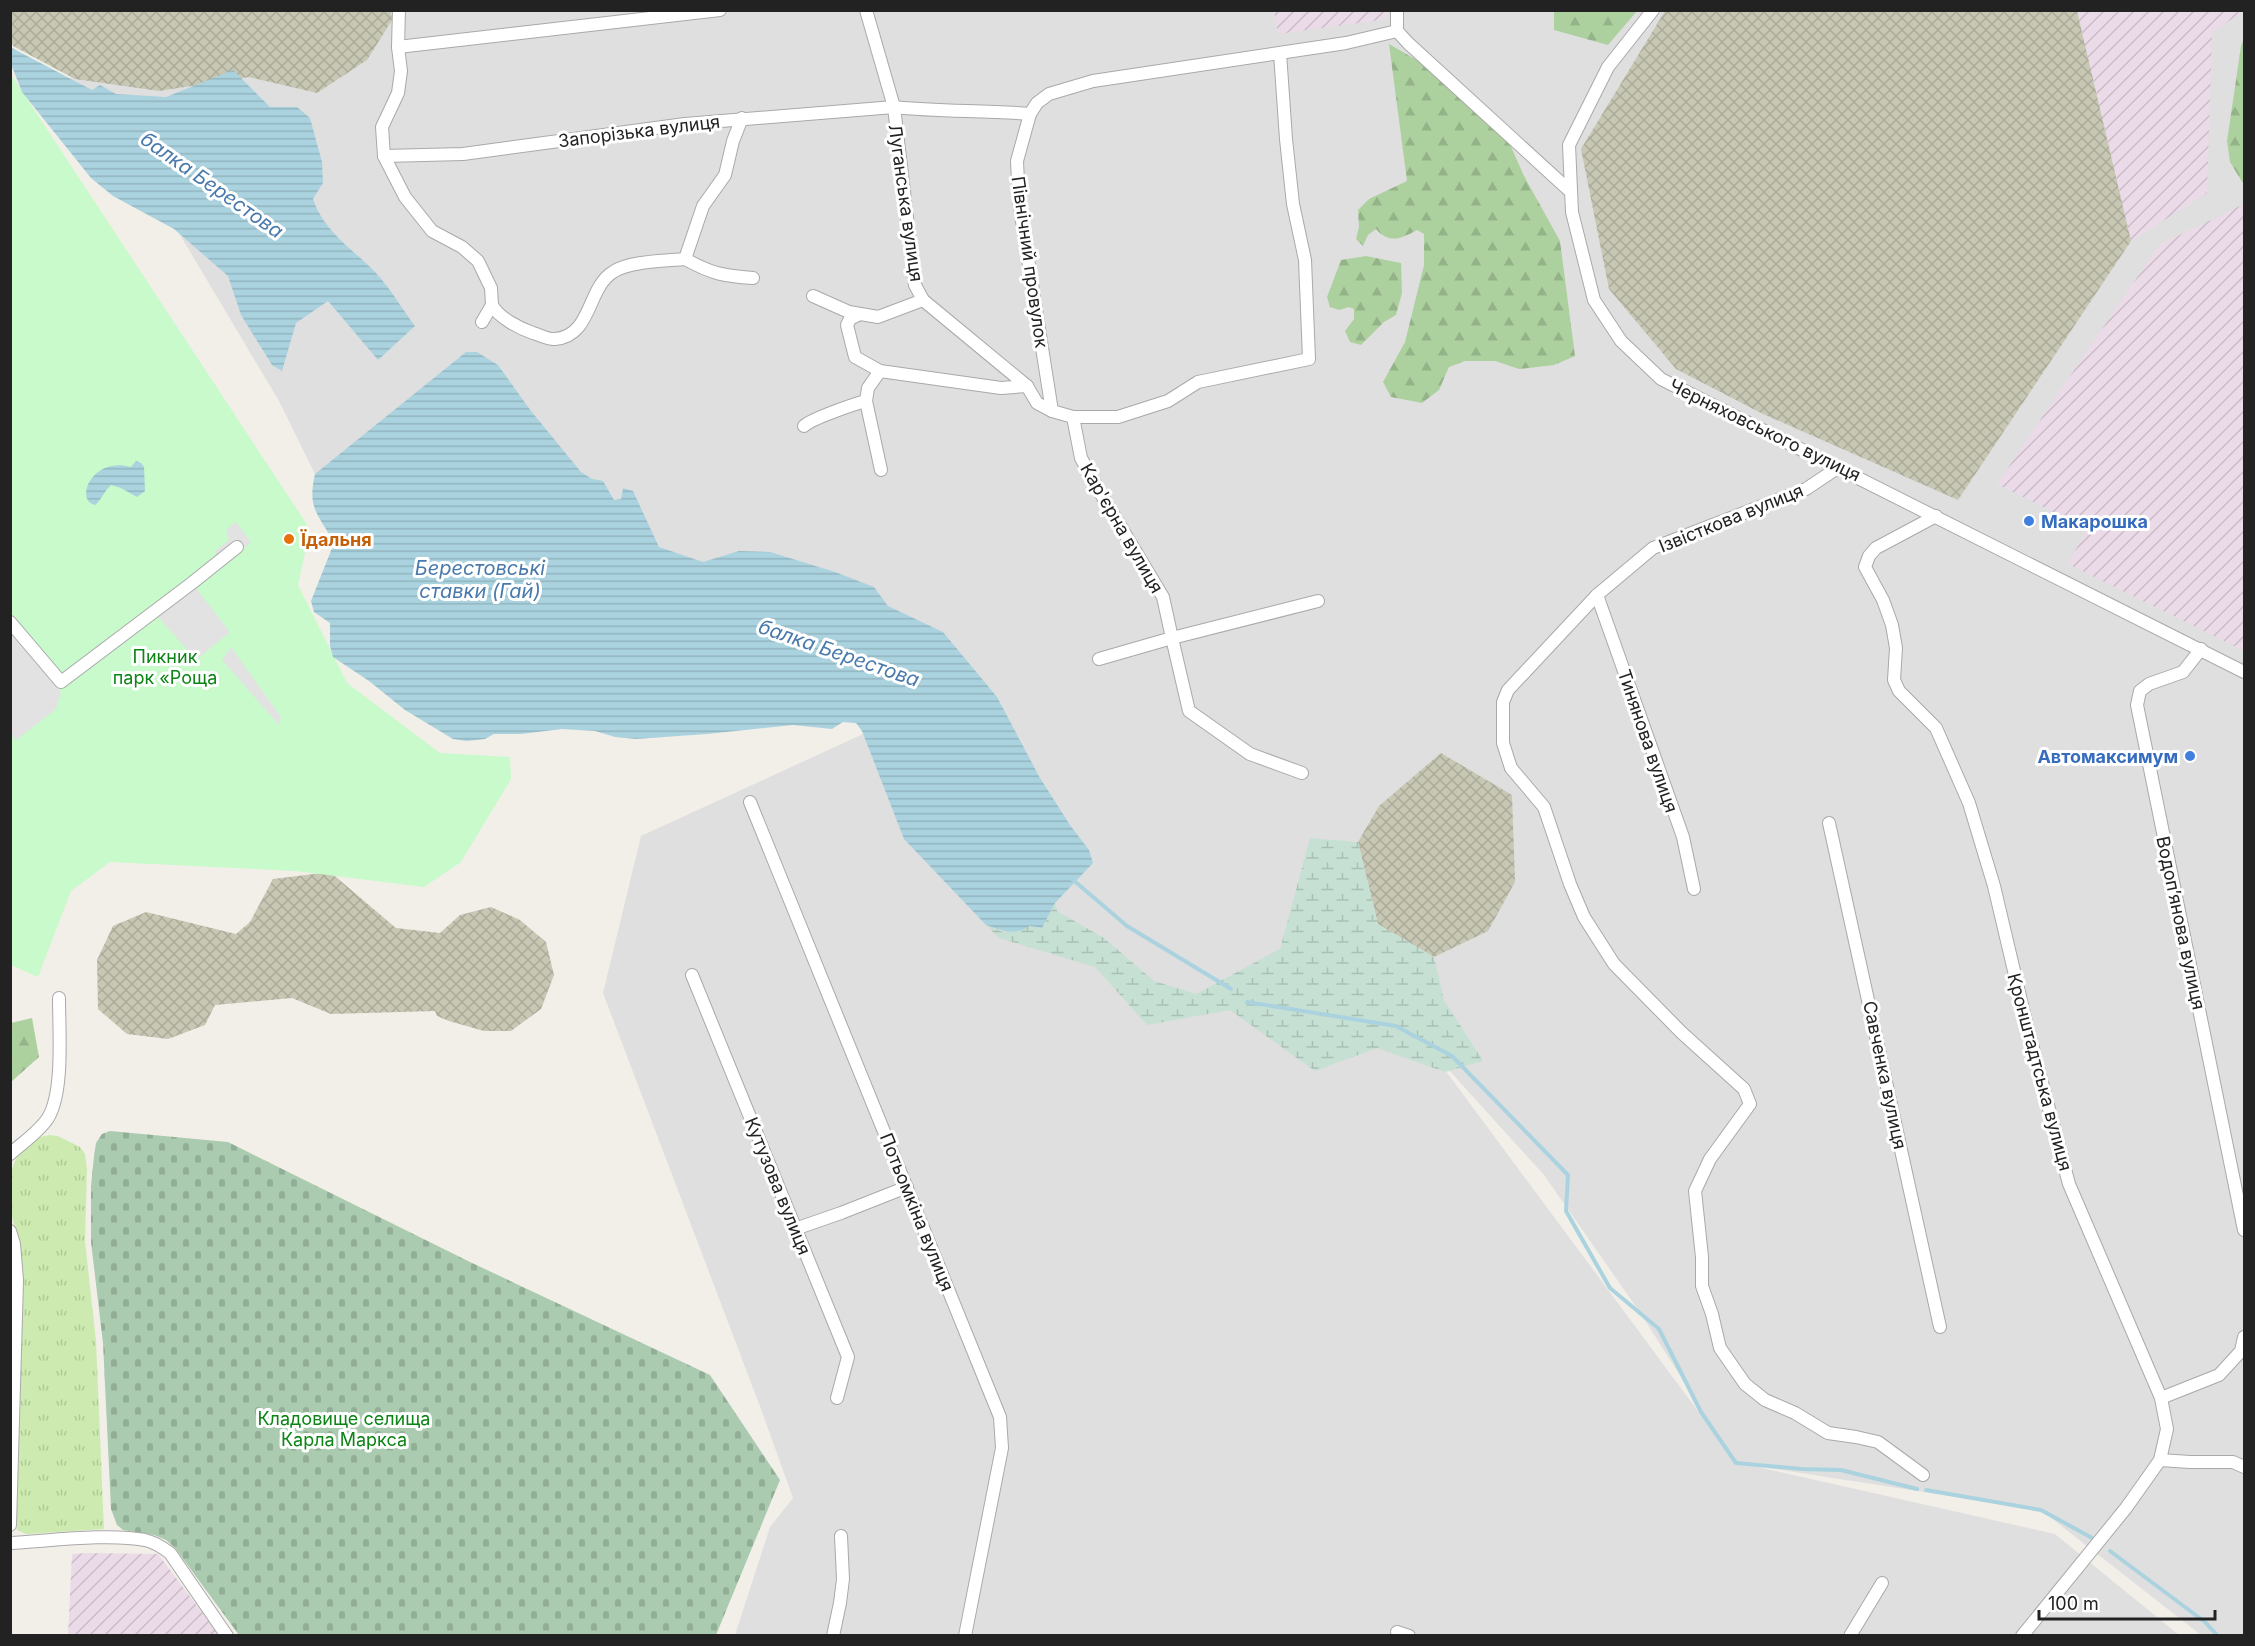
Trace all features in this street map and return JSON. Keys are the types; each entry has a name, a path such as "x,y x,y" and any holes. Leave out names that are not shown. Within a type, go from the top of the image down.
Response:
{"street":[{"path":"399,10 398,47 401,71 398,93 382,127 384,156 405,197 432,231 462,247 478,261 491,288 492,305 496,312 525,330 554,339 572,334 582,323 600,287 612,272 629,265 686,259 722,276 753,278"},
{"path":"398,47 720,10"},
{"name":"Луганська вулиця","path":"866,10 894,107 915,285 923,300 1027,386 1037,403 1052,411"},
{"path":"1397,10 1397,31 1408,43 1571,192"},
{"name":"Черняховського вулиця","path":"1653,10 1608,67 1569,145 1574,220 1594,300 1621,341 1661,379 2244,672"},
{"path":"1030,114 1037,102 1049,94 1093,81 1346,43 1397,31"},
{"path":"1052,411 1073,417 1118,417 1168,401 1198,382 1309,359 1305,260 1292,194 1280,53"},
{"name":"Запорізька вулиця","path":"384,156 463,154 685,124 894,107 1030,114"},
{"name":"Північний провулок","path":"1030,114 1017,161 1019,202 1052,411"},
{"path":"686,259 703,206 725,175 733,141 742,118"},
{"path":"813,296 858,315 878,317 923,300"},
{"path":"482,322 492,305"},
{"path":"858,315 847,325 855,357 880,371 1001,388 1027,386"},
{"path":"880,371 868,388 866,401 881,470"},
{"path":"804,426 808,422 866,401"},
{"name":"Кар'єрна вулиця","path":"1073,417 1081,458 1163,597 1189,711 1250,754 1302,773"},
{"name":"Iзвiсткова вулиця","path":"1839,467 1806,489 1653,548 1597,595 1508,690 1503,702 1503,743 1511,768 1549,816 1570,884 1584,917 1614,964 1682,1033 1744,1089 1750,1104 1710,1159 1695,1191 1700,1225 1702,1286 1720,1348 1745,1384 1765,1400 1794,1413 1828,1433 1878,1442 1923,1475"},
{"name":"Кронштадтська вулиця","path":"1936,516 1876,548 1869,556 1865,567 1883,600 1892,625 1896,648 1894,680 1899,691 1936,728 1969,803 1994,886 2026,1026 2069,1184 2160,1398 2168,1429 2160,1460 2127,1508 2022,1635"},
{"path":"10,622 61,682 237,547"},
{"name":"Тинянова вулиця","path":"1597,595 1683,837 1694,889"},
{"path":"1099,659 1318,601"},
{"name":"Водоп’янова вулиця","path":"2201,649 2182,672 2149,684 2140,691 2137,705 2244,1230"},
{"name":"Потьомкіна вулиця","path":"750,802 1000,1417 1002,1448 965,1635"},
{"name":"Савченка вулиця","path":"1829,823 1940,1327"},
{"name":"Кутузова вулиця","path":"692,975 848,1357 837,1398"},
{"path":"10,1154 47,1120 55,1102 58,1083 59,998"},
{"path":"795,1229 907,1187"},
{"path":"10,1230 14,1244 10,1525"},
{"path":"2160,1398 2219,1375 2241,1351 2244,1337"},
{"path":"2160,1460 2233,1462 2244,1467"},
{"path":"833,1635 843,1579 841,1536"},
{"path":"10,1543 108,1538 146,1540 161,1546 170,1553 227,1635"},
{"path":"1850,1635 1882,1583"}],"shaded area":[{"path":"11,10 2244,11 2244,1635 2201,1635 2041,1510 1749,1465 2055,1534 2179,1635 735,1635 770,1527 793,1498 603,993 641,836 913,711 315,474 279,401 114,124 11,14","holes":["1428,1047 1544,1175 1641,1314 1729,1453"]},
{"path":"1274,10 1388,11 1387,19 1278,34"},
{"path":"11,11 391,11 392,20 367,60 317,93 249,77 159,91 75,79 13,46"},
{"path":"1665,11 2077,11 2131,241 1958,500 1761,413 1676,369 1609,289 1581,149"},
{"path":"2077,11 2244,11 2212,32 2207,193 2131,241"},
{"path":"2244,204 2244,651 2068,564 2087,529 1997,484 2159,245"},
{"path":"236,522 251,542 221,566 215,551 229,540 226,530"},
{"path":"192,583 230,632 196,660 154,612"},
{"path":"15,627 61,693 56,709 15,741 11,731 10,632"},
{"path":"231,647 281,717 279,725 222,660"},
{"path":"1441,753 1512,795 1515,882 1488,931 1434,957 1378,924 1358,842 1379,806"},
{"path":"330,872 396,928 440,933 460,915 491,907 520,920 546,942 554,975 541,1009 511,1031 484,1031 449,1021 437,1016 435,1011 331,1014 292,998 215,1005 205,1025 168,1039 127,1034 98,1009 97,960 113,926 146,912 236,934 250,922 273,879"},
{"path":"72,1554 158,1554 219,1635 68,1635"}],"green space":[{"path":"1554,10 1637,11 1608,45 1554,30"},
{"path":"2244,38 2244,185 2230,162 2227,141"},
{"path":"1389,44 1458,84 1504,131 1524,176 1560,241 1575,356 1554,365 1519,369 1495,361 1465,361 1449,367 1439,390 1422,403 1391,397 1383,382 1405,342 1424,265 1424,234 1417,230 1395,239 1386,237 1376,229 1368,235 1363,246 1356,239 1359,227 1358,210 1369,199 1407,181"},
{"name":"Пикник парк «Роща","path":"10,73 310,529 298,585 347,683 440,753 510,757 511,779 461,862 424,887 295,871 110,862 71,891 38,977 11,965"},
{"path":"1366,256 1401,263 1402,293 1396,315 1384,322 1361,345 1350,342 1345,331 1354,319 1354,309 1349,307 1339,310 1330,307 1327,297 1341,260"},
{"path":"1310,838 1358,842 1378,924 1434,957 1444,1000 1483,1061 1445,1072 1377,1048 1315,1071 1230,1010 1147,1025 1095,967 999,938 986,925 1003,932 1030,926 1042,928 1055,903 1057,911 1104,938 1154,981 1196,994 1280,949"},
{"path":"32,1018 39,1057 11,1082 11,1023"},
{"name":"Кладовище селища Карла Маркса","path":"110,1131 228,1142 470,1262 710,1375 780,1480 716,1635 239,1635 175,1548 166,1540 154,1535 123,1530 117,1525 111,1509 103,1343 91,1242 91,1186 96,1143 102,1134"},
{"path":"49,1135 58,1136 80,1147 85,1154 87,1169 85,1241 96,1341 104,1529 26,1534 17,1530 16,1524 23,1280 20,1248 12,1214 10,1186 14,1163 19,1153 37,1139"}],"water":[{"path":"10,47 92,90 100,85 116,94 166,97 233,70 270,107 297,107 310,118 322,162 323,183 313,199 318,211 332,231 367,264 392,292 415,326 378,360 328,301 296,323 282,371 272,365 241,315 228,276 174,229 113,196 91,178 22,92 11,64"},
{"name":"Берестовські ставки (Гай)","path":"466,352 477,352 498,365 531,411 581,472 592,479 603,481 614,500 621,499 623,488 633,491 659,547 703,562 739,551 770,552 874,587 888,606 943,632 997,697 1040,778 1089,850 1093,863 1055,903 1042,928 1030,926 1019,931 1008,932 986,925 904,839 862,731 856,723 843,722 832,729 793,725 636,739 615,737 595,731 562,729 521,734 494,734 485,739 467,741 453,739 405,710 369,681 333,657 330,646 330,623 314,612 311,601 334,543 313,503 315,474"},
{"path":"136,461 144,467 145,491 137,497 111,485 95,505 89,501 86,495 87,488 90,480 97,473 117,465 131,467"}],"waterway":[{"name":"балка Берестова","path":"1072,879 1127,926 1231,989"},
{"name":"балка Берестова","path":"1247,1002 1396,1026 1452,1056 1568,1175 1566,1211 1610,1288 1659,1329 1701,1412 1736,1463 1841,1470 1917,1489"},
{"name":"балка Берестова","path":"1926,1490 2041,1510 2094,1539"},
{"name":"балка Берестова","path":"2110,1551 2205,1622 2218,1636"}],"place":[{"name":"Макарошка","path":"2029,521"},
{"name":"Їдальня","path":"289,539"},
{"name":"Автомаксимум","path":"2190,756"}]}
